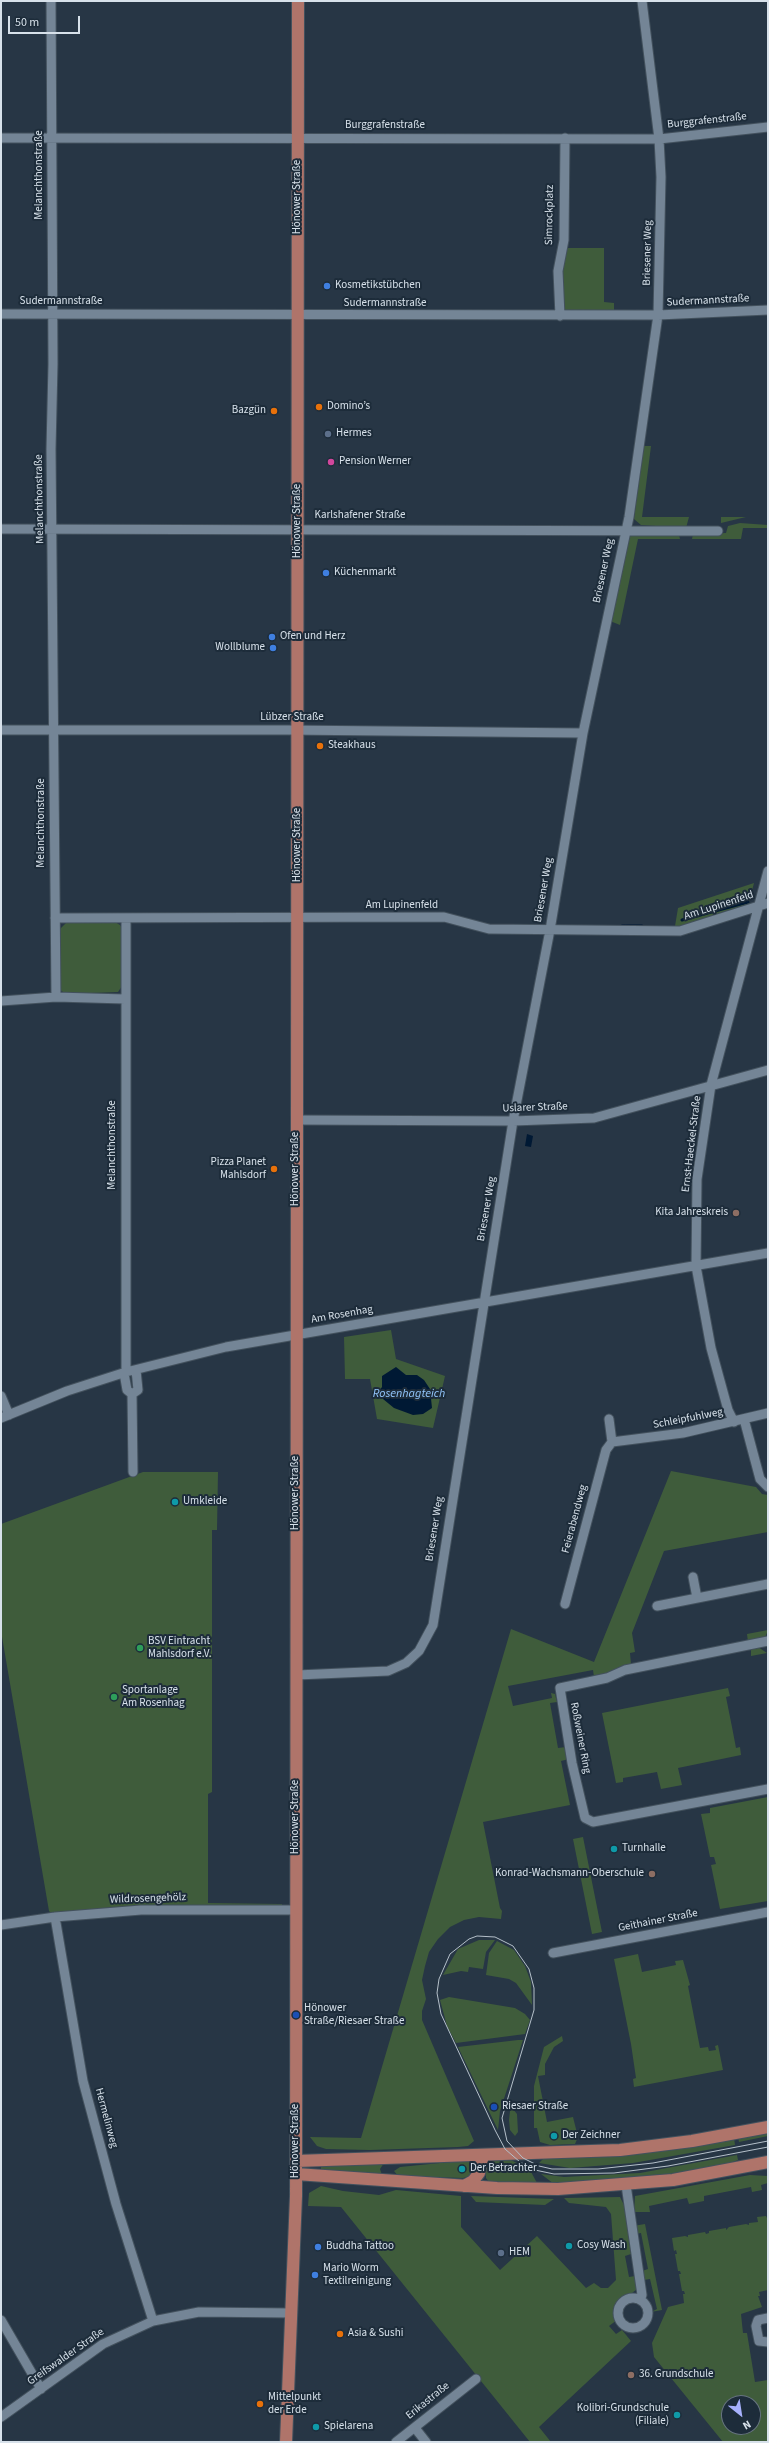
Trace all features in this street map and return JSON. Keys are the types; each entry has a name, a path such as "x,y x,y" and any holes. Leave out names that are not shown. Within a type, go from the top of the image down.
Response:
{"main road":[{"name":"Hönower Straße","path":"286,2442 296,2174 298,1"},
{"path":"296,2161 395,2159 620,2150 692,2142 768,2127"},
{"path":"464,2186 473,2180 479,2173 483,2156"},
{"path":"394,2181 386,2173 387,2166 395,2159"},
{"path":"296,2174 464,2186 558,2189 626,2185 673,2180 768,2162"}],"street":[{"name":"Melanchthonstraße","path":"51,1 53,138 52,530 56,997"},
{"name":"Briesener Weg","path":"297,1675 388,1671 412,1658 425,1644 433,1625 483,1303 514,1121 550,930 583,733 625,529 629,517 658,315 661,177 659,138 642,1"},
{"name":"Burggrafenstraße","path":"1,138 659,138 768,127"},
{"name":"Simrockplatz","path":"560,316 558,271 564,240 565,138"},
{"name":"Sudermannstraße","path":"1,314 560,316 658,315 768,310"},
{"name":"Karlshafener Straße","path":"1,529 298,528 625,529 637,531 718,531"},
{"name":"Lübzer Straße","path":"1,730 298,730 583,733"},
{"name":"Ernst-Haeckel-Straße","path":"734,1422 728,1410 711,1348 696,1266 697,1179 711,1085 768,871"},
{"name":"Am Lupinenfeld","path":"55,918 444,918 489,929 680,931 768,903"},
{"name":"Melanchthonstraße","path":"126,918 125,1373 127,1390 132,1394"},
{"path":"1,1001 56,997 125,999"},
{"name":"Uslarer Straße","path":"296,1120 514,1121 594,1118 768,1070"},
{"name":"Am Rosenhag","path":"5,1416 66,1392 125,1373 226,1347 768,1253"},
{"name":"Melanchthonstraße","path":"132,1394 138,1390 136,1370"},
{"name":"Melanchthonstraße","path":"132,1394 133,1472"},
{"path":"1,1396 5,1416"},
{"name":"Schleipfuhlweg","path":"612,1442 683,1433 768,1413"},
{"path":"610,1418 612,1442"},
{"path":"744,1419 760,1479 768,1487"},
{"name":"Feierabendweg","path":"565,1604 606,1450 612,1442"},
{"path":"693,1577 697,1598"},
{"path":"657,1606 768,1584"},
{"name":"Roßweiner Ring","path":"768,1641 628,1670 607,1678 560,1688 571,1755 584,1811 586,1818 593,1822 768,1788"},
{"name":"Wildrosengehölz","path":"1,1925 55,1917 140,1910 296,1910"},
{"name":"Geithainer Straße","path":"553,1953 768,1912"},
{"name":"Hermelinweg","path":"55,1917 83,2081 116,2204 153,2321"},
{"path":"626,2185 642,2295 640,2300"},
{"name":"Greifswalder Straße","path":"1,2417 103,2344 153,2321 199,2312 291,2313"},
{"path":"768,2318 758,2320 756,2326 759,2340 768,2342"},
{"path":"1,2320 41,2389"},
{"name":"Erikastraße","path":"396,2442 476,2378"},
{"path":"415,2428 426,2442"}],"green space":[{"path":"565,248 604,248 604,302 614,303 614,311 564,311 562,269"},
{"path":"643,446 651,446 642,517 689,517 686,528 641,525 634,519"},
{"path":"721,517 746,517 721,523"},
{"path":"740,523 768,525 768,528 743,528 741,539 692,539 693,534 726,533 728,526"},
{"path":"634,534 679,535 680,539 638,539 620,625 610,621 629,537"},
{"path":"754,883 748,906 676,928 678,908"},
{"path":"67,922 115,922 120,925 123,930 122,986 118,992 66,994 60,990 59,930"},
{"path":"391,1330 396,1359 445,1376 433,1428 377,1419 370,1379 345,1379 344,1337"},
{"path":"671,1471 756,1487 762,1494 768,1495 768,1532 664,1551 632,1633 635,1652 630,1653 631,1664 606,1675 594,1677 593,1670 508,1686 513,1706 552,1698 551,1693 555,1694 557,1702 550,1703 558,1748 566,1747 569,1759 561,1761 570,1805 483,1822 500,1908 502,1911 501,1919 479,1917 464,1920 450,1927 438,1939 429,1952 425,1966 422,1980 426,1999 422,2011 422,2020 474,2141 468,2146 458,2147 370,2150 326,2149 317,2146 310,2137 361,2138 511,1629 594,1662"},
{"name":"Sportanlage Am Rosenhag","path":"143,1472 218,1472 217,1530 212,1530 212,1792 208,1794 208,1903 282,1904 282,1906 131,1907 51,1913 49,1911 1,1631 1,1524"},
{"path":"768,1630 765,1638 748,1642 747,1634"},
{"path":"758,1647 767,1653 751,1656 751,1648"},
{"path":"728,1688 730,1696 726,1697 736,1748 740,1747 741,1755 678,1768 682,1785 661,1789 657,1772 623,1778 623,1782 616,1783 602,1713"},
{"path":"768,1797 768,1901 720,1909 711,1865 716,1864 714,1857 710,1857 701,1814 710,1813 710,1808"},
{"path":"583,1837 602,1932 592,1934 573,1839"},
{"path":"479,1940 495,1940 486,1952 483,1969 469,1967 468,1972 461,1971 443,1975 458,1949"},
{"path":"497,1941 514,1950 525,1966 531,1982 532,2005 516,1983 509,1979 486,1975 489,1953"},
{"path":"638,1954 642,1972 676,1965 675,1961 683,1960 690,1985 688,1986 700,2048 708,2047 709,2051 716,2050 715,2046 718,2045 723,2070 634,2087 633,2079 636,2078 631,2044 614,1959"},
{"path":"449,1997 515,2008 525,2014 530,2020 525,2034 456,2043 447,2026 440,2000"},
{"path":"562,2036 563,2041 554,2047 545,2064 545,2075 538,2076 547,2122 573,2117 578,2137 575,2144 550,2145 540,2142 537,2128 534,2128 534,2086 544,2047"},
{"path":"523,2040 500,2111 498,2130 458,2047"},
{"path":"513,2109 517,2114 518,2132 515,2136 510,2130 509,2120 510,2111"},
{"path":"768,2131 768,2136 739,2142 738,2137"},
{"path":"734,2138 735,2145 633,2163 570,2168 539,2163 544,2158"},
{"path":"737,2155 738,2160 730,2163 674,2175 554,2184 541,2174 564,2177 640,2173"},
{"path":"493,2160 511,2160 530,2170 537,2183 489,2182 486,2178 486,2165"},
{"path":"473,2161 478,2167 470,2176 463,2178 398,2176 394,2171 400,2167"},
{"path":"384,2163 380,2169 382,2175 321,2170 321,2165"},
{"path":"750,2175 768,2176 768,2183 761,2185 762,2190 752,2192 751,2187 704,2196 704,2201 689,2204 687,2198 649,2206 650,2212 634,2212 635,2196"},
{"path":"321,2186 343,2191 379,2195 396,2190 461,2196 461,2227 500,2270 537,2236 586,2288 594,2283 601,2288 608,2288 616,2280 611,2214 606,2207 569,2203 564,2198 620,2197 625,2207 631,2254 625,2256 629,2277 635,2276 637,2289 621,2302 616,2312 617,2320 609,2326 616,2334 622,2330 631,2341 539,2427 551,2442 530,2442 341,2207 308,2206 309,2193"},
{"path":"471,2196 554,2199 545,2205 476,2202"},
{"path":"766,2216 768,2220 768,2290 759,2292 760,2296 758,2296 762,2307 741,2314 743,2333 747,2333 755,2382 768,2380 768,2442 723,2442 654,2357 652,2343 668,2307 684,2303 683,2294 685,2294 684,2291 682,2291 679,2274 681,2274 680,2271 678,2271 675,2254 677,2254 676,2250 674,2251 672,2238 688,2237 688,2235 705,2232 706,2234 709,2233 709,2231 726,2228 726,2230 729,2227 746,2224 749,2225 749,2223 758,2222 757,2217"},
{"path":"645,2224 662,2310 651,2312 657,2309 650,2279 644,2280 642,2271 648,2269 641,2233 635,2234 633,2226"}],"water":[{"path":"527,1134 533,1136 531,1147 525,1146"},
{"name":"Rosenhagteich","path":"396,1367 406,1375 417,1375 424,1380 430,1389 432,1408 423,1414 413,1415 394,1408 383,1399 379,1391 382,1387 382,1376"}],"waterway":[{"path":"682,920 748,902"},
{"path":"622,926 642,926"}],"tram line":[{"path":"768,2141 653,2163 598,2169 552,2169 539,2166 523,2158 507,2141 502,2118 534,2010 534,1988 529,1969 513,1946 495,1937 477,1936 469,1939 450,1954 439,1979 437,1993 441,2014 505,2149 520,2162 535,2170 554,2174 614,2173 668,2166 768,2147"}],"place":[{"name":"Kosmetikstübchen","path":"327,286"},
{"name":"Domino’s","path":"319,407"},
{"name":"Bazgün","path":"274,411"},
{"name":"Hermes","path":"328,434"},
{"name":"Pension Werner","path":"331,462"},
{"name":"Küchenmarkt","path":"326,573"},
{"name":"Ofen und Herz","path":"272,637"},
{"name":"Wollblume","path":"273,648"},
{"name":"Steakhaus","path":"320,746"},
{"name":"Pizza Planet Mahlsdorf","path":"274,1169"},
{"name":"Kita Jahreskreis","path":"736,1213"},
{"name":"Umkleide","path":"175,1502"},
{"name":"BSV Eintracht Mahlsdorf e.V.","path":"140,1648"},
{"name":"Sportanlage Am Rosenhag","path":"114,1697"},
{"name":"Turnhalle","path":"614,1849"},
{"name":"Konrad-Wachsmann-Oberschule","path":"652,1874"},
{"name":"Hönower Straße/Riesaer Straße","path":"296,2015"},
{"name":"Riesaer Straße","path":"494,2107"},
{"name":"Der Zeichner","path":"554,2136"},
{"name":"Der Betrachter","path":"462,2169"},
{"name":"Cosy Wash","path":"569,2246"},
{"name":"Buddha Tattoo","path":"318,2247"},
{"name":"HEM","path":"501,2253"},
{"name":"Mario Worm Textilreinigung","path":"315,2275"},
{"name":"Asia & Sushi","path":"340,2334"},
{"name":"36. Grundschule","path":"631,2375"},
{"name":"Mittelpunkt der Erde","path":"260,2404"},
{"name":"Kolibri-Grundschule (Filiale)","path":"677,2415"},
{"name":"Spielarena","path":"316,2427"}]}
